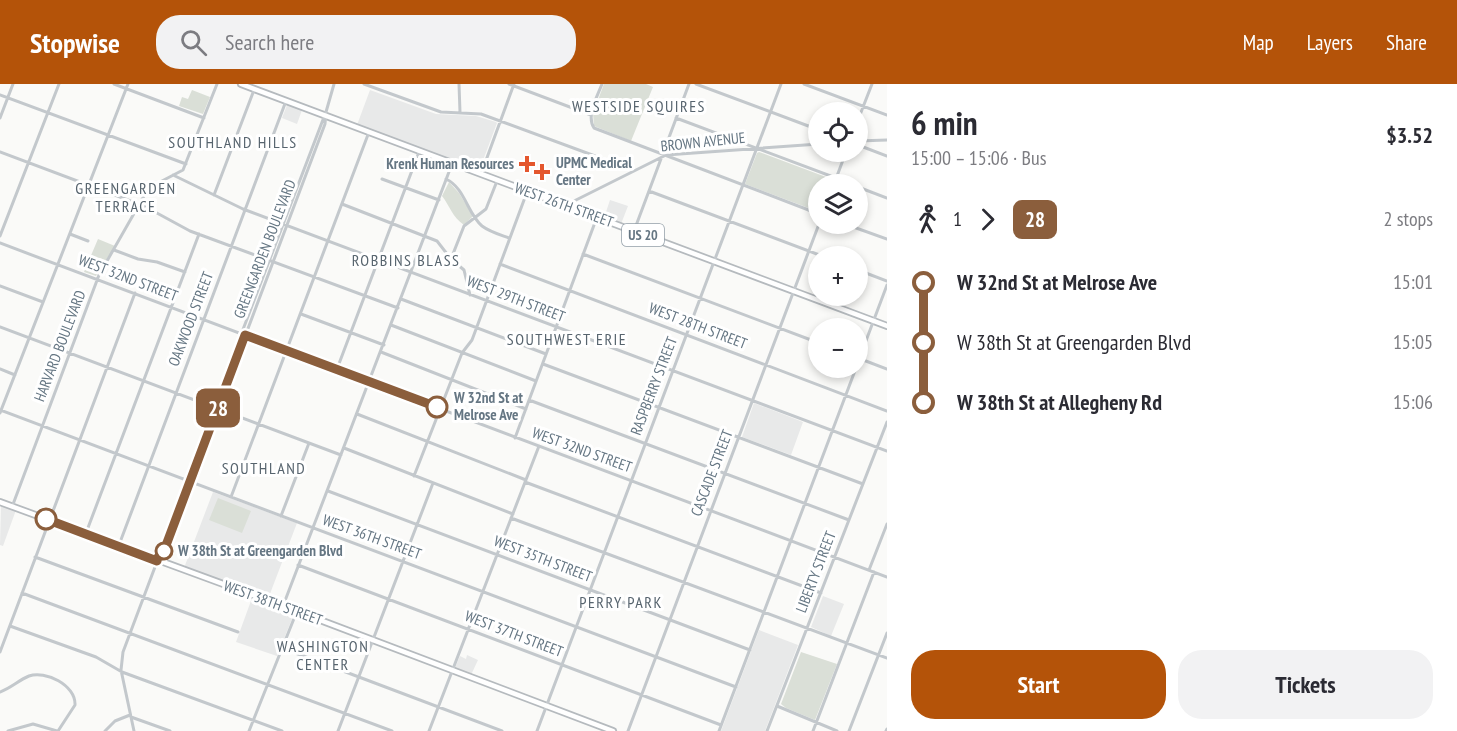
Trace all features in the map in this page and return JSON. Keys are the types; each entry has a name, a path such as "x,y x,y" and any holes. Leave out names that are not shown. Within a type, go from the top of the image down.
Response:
{"main road":[{"name":"WEST 26TH STREET","path":"242,84 887,327"},
{"name":"WEST 38TH STREET","path":"0,502 158,559 613,731"}],"street":[{"path":"0,118 13,84"},
{"path":"0,236 59,84"},
{"path":"114,84 127,86 204,118"},
{"name":"HARVARD BOULEVARD","path":"12,507 98,279 138,204 155,186 183,170 217,84"},
{"name":"GREENGARDEN BOULEVARD","path":"134,731 122,672 123,652 158,559 162,556 284,225 325,124 334,84"},
{"path":"364,84 437,111 478,113 633,170"},
{"path":"459,84 460,112"},
{"path":"601,84 591,115 593,127 663,156 808,210"},
{"path":"634,231 689,84"},
{"path":"696,84 808,126"},
{"name":"RASPBERRY STREET","path":"537,731 780,84"},
{"path":"804,84 852,102"},
{"path":"865,102 872,84"},
{"path":"481,174 512,85 591,115"},
{"path":"0,411 127,86"},
{"path":"214,195 254,89"},
{"path":"0,95 186,164"},
{"name":"OAKWOOD STREET","path":"119,545 286,101"},
{"path":"868,108 887,115"},
{"path":"676,118 825,174"},
{"path":"231,497 369,132"},
{"path":"868,142 887,140"},
{"name":"BROWN AVENUE","path":"564,206 663,156 808,145"},
{"path":"868,147 887,156"},
{"path":"337,369 419,151"},
{"path":"0,152 138,204 178,226 231,247 398,308"},
{"path":"283,606 452,164"},
{"name":"WEST 29TH STREET","path":"173,175 245,210 887,451"},
{"path":"382,179 439,200"},
{"path":"446,179 456,185 475,217 485,228 510,238"},
{"path":"451,260 464,226 486,209 497,180"},
{"path":"649,191 808,251"},
{"path":"868,191 887,198"},
{"path":"414,476 462,352 471,341 527,192"},
{"path":"342,204 439,243 451,260 464,270 470,295"},
{"path":"515,438 597,218"},
{"path":"868,232 887,239"},
{"path":"70,234 88,241"},
{"path":"86,533 200,234"},
{"name":"WEST 32ND STREET","path":"0,243 887,577"},
{"path":"114,250 185,272"},
{"name":"CASCADE STREET","path":"628,731 808,251"},
{"path":"583,254 808,339"},
{"name":"WEST 28TH STREET","path":"500,264 887,411"},
{"path":"868,274 887,283 868,334"},
{"path":"0,286 43,302"},
{"path":"0,652 135,293"},
{"path":"401,299 546,354"},
{"path":"300,314 384,345"},
{"path":"391,325 536,381"},
{"path":"0,327 341,455"},
{"path":"381,352 526,409"},
{"path":"868,362 887,369"},
{"path":"543,363 863,484"},
{"path":"0,369 15,375"},
{"path":"719,731 852,378"},
{"path":"529,400 849,520"},
{"name":"WEST 36TH STREET","path":"0,411 736,687"},
{"path":"357,414 618,517 821,593"},
{"name":"LIBERTY STREET","path":"767,731 887,423"},
{"path":"281,516 309,443"},
{"path":"429,731 538,446"},
{"path":"344,448 604,553 887,658"},
{"path":"338,731 433,483"},
{"name":"WEST 35TH STREET","path":"327,490 750,650"},
{"path":"869,570 887,524"},
{"path":"35,557 238,632"},
{"name":"WEST 37TH STREET","path":"298,565 721,725"},
{"path":"813,731 874,572"},
{"path":"22,593 392,731"},
{"path":"249,731 297,611"},
{"path":"10,626 96,657 122,672 282,731"},
{"path":"849,731 887,633"},
{"path":"282,648 502,731"},
{"path":"0,692 33,675 66,685 74,695 75,705 57,731 36,724 8,731"},
{"path":"777,706 837,731"},
{"path":"105,731 115,721 131,716 170,731"}],"shaded area":[{"path":"604,84 646,84 653,87 631,141 594,126 593,113"},
{"path":"192,90 210,97 203,114 179,106 182,97 188,99"},
{"path":"370,90 436,114 476,116 496,122 479,171 357,125"},
{"path":"287,105 302,110 297,124 282,118"},
{"path":"757,153 818,174 808,174 808,208 745,184"},
{"path":"449,182 459,193 473,216 464,225 454,215 442,196"},
{"path":"610,200 628,206 621,224 604,218"},
{"path":"98,239 115,246 96,276 84,272"},
{"path":"754,403 803,422 791,455 742,437"},
{"path":"213,492 297,523 268,599 184,568"},
{"path":"218,498 251,511 242,533 209,520"},
{"path":"1,505 16,510 3,546 0,545"},
{"path":"823,596 844,604 831,636 811,627"},
{"path":"252,598 294,614 277,656 236,642"},
{"path":"759,630 798,645 765,731 721,731"},
{"path":"801,652 837,664 815,720 781,704"},
{"path":"467,655 478,660 471,675 455,668 460,656 466,659"}],"bus line":[{"name":"28","path":"46,519 157,561 158,557 162,556 245,335 437,407"}],"place":[{"name":"Krenk Human Resources","path":"527,164"},
{"name":"UPMC Medical Center","path":"542,172"},
{"name":"W 32nd St at Melrose Ave","path":"437,407"},
{"name":"W 38th St at Greengarden Blvd","path":"164,551"}],"district":[{"name":"WESTSIDE SQUIRES","path":"639,106"},
{"name":"SOUTHLAND HILLS","path":"233,142"},
{"name":"GREENGARDEN TERRACE","path":"126,197"},
{"name":"ROBBINS BLASS","path":"406,260"},
{"name":"SOUTHWEST ERIE","path":"567,339"},
{"name":"SOUTHLAND","path":"264,468"},
{"name":"PERRY PARK","path":"621,602"},
{"name":"WASHINGTON CENTER","path":"323,655"}]}
